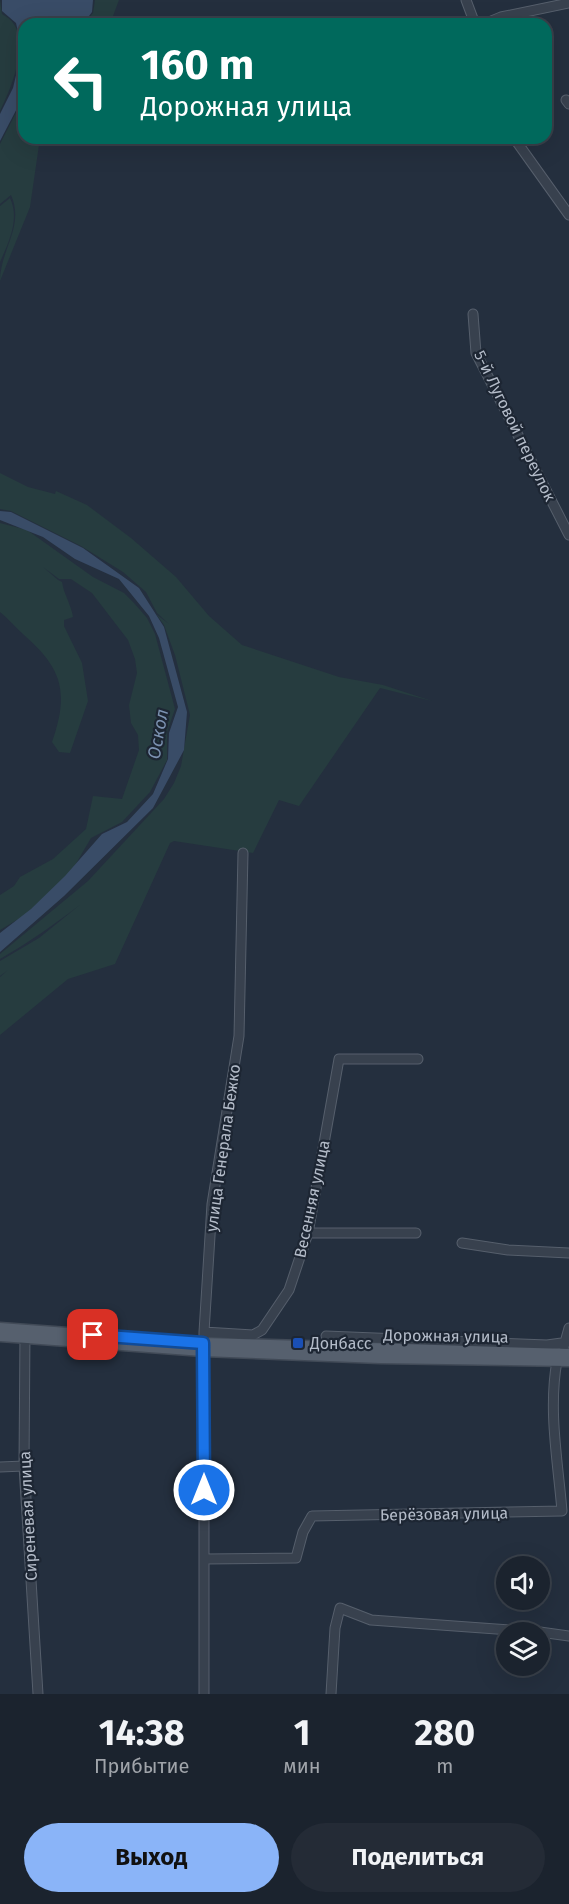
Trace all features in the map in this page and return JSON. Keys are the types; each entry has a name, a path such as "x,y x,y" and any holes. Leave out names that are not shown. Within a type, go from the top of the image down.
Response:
{"main road":[{"name":"Дорожная улица","path":"0,1328 24,1333 340,1349 562,1356 569,1361"},
{"name":"Дорожная улица","path":"0,1336 24,1333"}],"street":[{"path":"466,0 473,18"},
{"path":"499,18 569,3"},
{"path":"518,144 569,215"},
{"name":"5-й Луговой переулок","path":"473,314 476,353 569,535"},
{"name":"улица Генерала Бежко","path":"204,1694 203,1342 212,1204 240,1036 243,853"},
{"name":"Весенняя улица","path":"203,1342 253,1335 262,1330 289,1290 308,1233 339,1059 418,1059"},
{"path":"308,1233 416,1233"},
{"path":"462,1243 508,1250 569,1253"},
{"path":"562,1356 569,1328"},
{"name":"Сиреневая улица","path":"24,1333 24,1466 38,1694"},
{"name":"Дорожная улица","path":"326,1336 547,1345 567,1342"},
{"name":"Берёзовая улица","path":"205,1559 296,1558 303,1532 312,1516 562,1511 553,1382 562,1356"},
{"path":"0,1467 24,1466"},
{"path":"331,1694 335,1628 340,1608 371,1620 496,1629"},
{"path":"550,1633 569,1636"}],"green space":[{"path":"0,0 2,14 13,23 18,32 18,61 9,92 0,111"},
{"path":"95,0 119,0 112,18 89,18 93,13"},
{"path":"18,109 18,144 39,144 30,207 0,281 1,270 14,228 15,206 11,195 0,204 0,144"},
{"path":"10,198 14,222 0,262 0,206"},
{"path":"0,473 28,487 55,494 56,491 87,505 131,538 176,577 209,616 242,645 339,677 383,685 432,701 380,688 299,806 279,800 253,853 174,841 170,843 115,964 68,979 0,1035 0,977 8,970 0,976 0,961 39,938 81,904 0,959 0,954 88,881 164,799 181,766 190,715 175,655 164,625 156,614 169,624 157,613 146,592 123,572 81,546 11,511 0,509"},
{"path":"0,523 27,530 93,577 124,593 134,603 147,618 155,634 175,709 167,732 167,760 150,792 122,822 91,838 71,872 25,915 0,930 0,895 14,886 20,877 53,859 86,829 93,796 122,799 139,750 138,735 131,723 129,705 137,673 128,640 92,593 71,579 59,579 43,567 62,582 71,608 73,617 64,620 64,626 82,663 88,701 70,753 59,752 52,742 60,709 59,683 47,659 0,612"}],"water":[{"path":"2,0 93,0 92,12 88,18 18,18 18,32 16,23 2,11"},
{"path":"18,67 18,106 0,141 0,114 13,88"},
{"path":"0,511 11,512 83,548 139,588 164,627 187,712 184,750 153,808 64,896 0,952 0,933 31,909 65,876 102,834 127,822 153,794 168,759 169,733 178,707 159,638 149,616 119,579 75,559 43,537 0,520"}],"place":[{"name":"Донбасс","path":"298,1343"}],"route":[{"path":"93,1335 203,1343 204,1490"}],"water label":[{"name":"Оскол","path":"158,734"}]}
